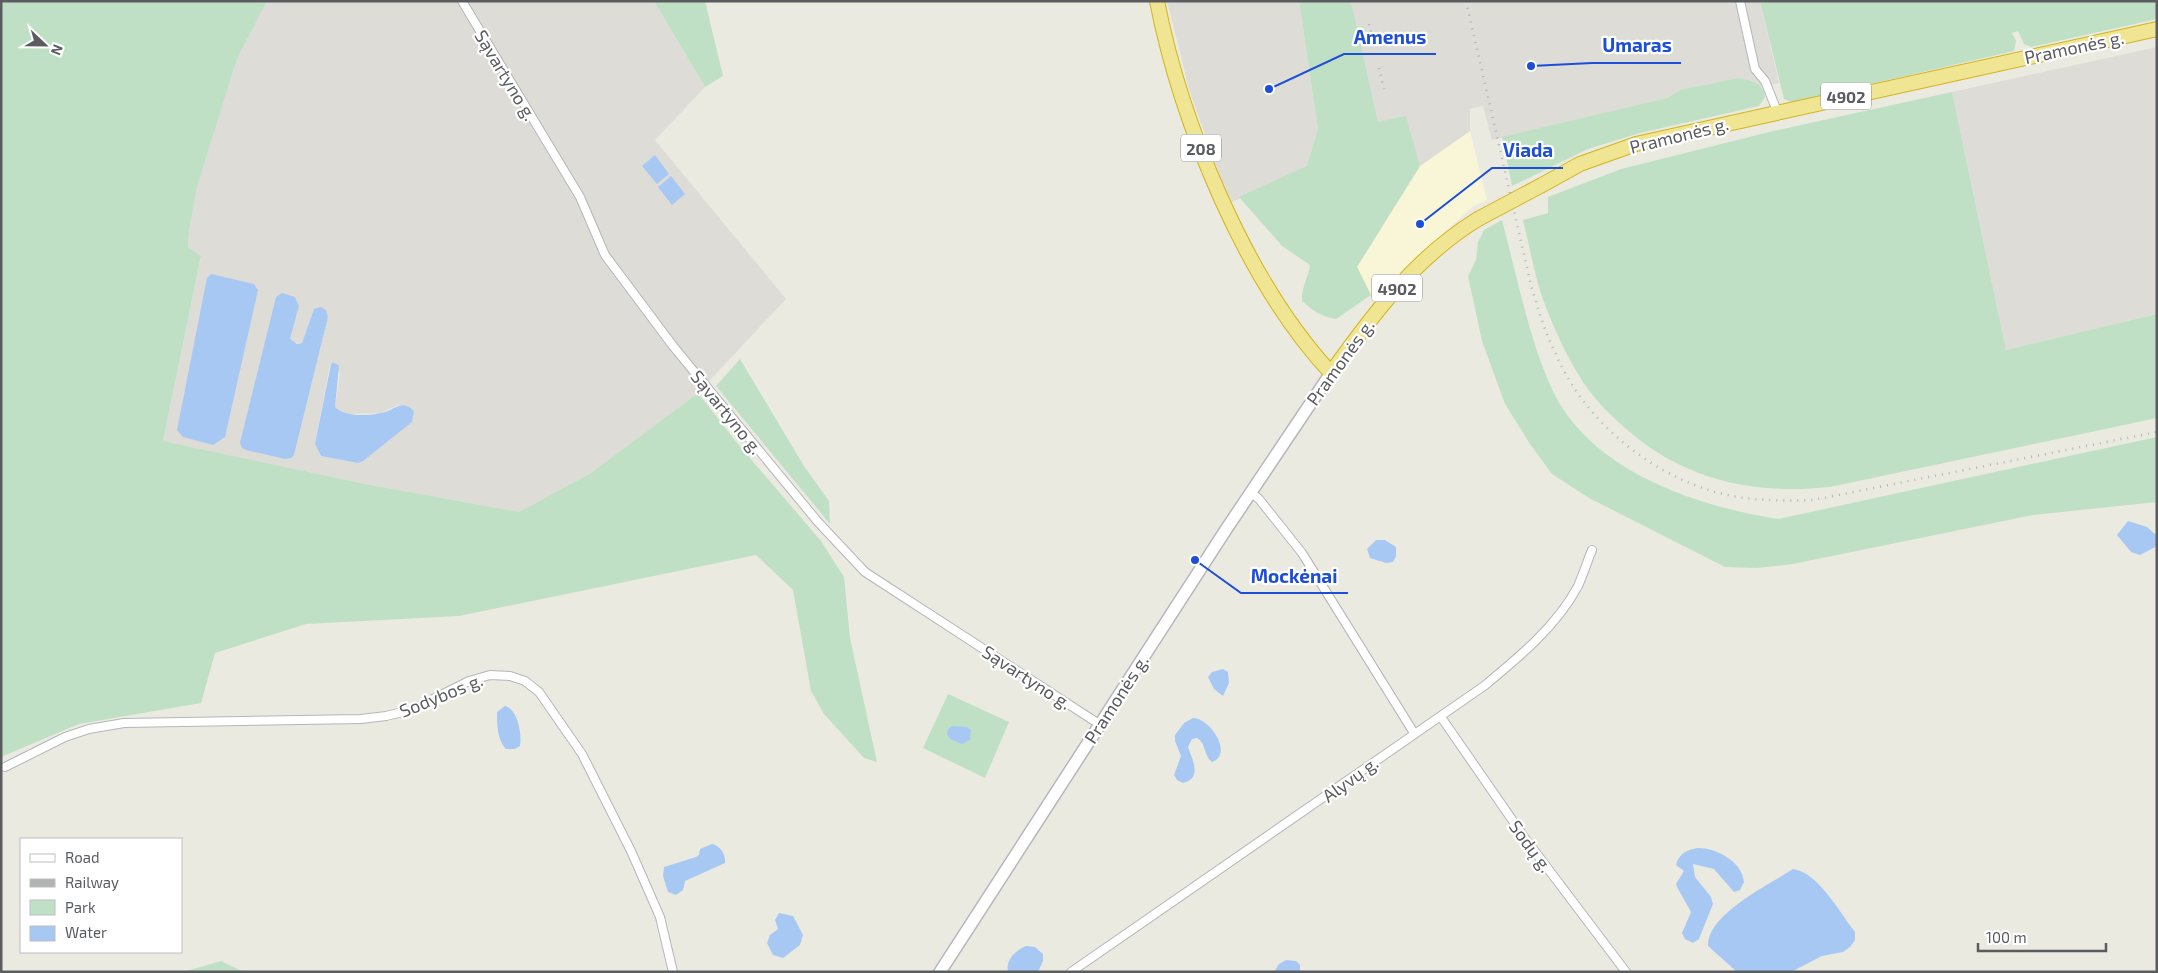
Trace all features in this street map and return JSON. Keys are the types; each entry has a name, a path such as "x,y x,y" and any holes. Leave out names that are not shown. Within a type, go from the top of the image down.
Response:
{"highway":[{"name":"208","path":"1157,1 1173,66 1190,119 1233,222 1256,265 1293,325 1311,350 1332,373"},
{"name":"Pramonės g.","path":"1332,373 1372,316 1413,271 1443,243 1478,219 1580,164 1636,144 1777,111 2157,28"}],"main road":[{"name":"Pramonės g.","path":"940,972 1250,492 1332,373"}],"street":[{"name":"Sąvartyno g.","path":"462,1 580,197 605,255 673,346 818,522 865,572 1099,724"},
{"path":"1740,1 1755,69 1773,95 1777,111"},
{"path":"1250,492 1259,499 1302,553 1414,733"},
{"name":"Alyvų g.","path":"1071,972 1324,799 1414,733 1441,717 1484,686 1516,659 1566,605 1578,585 1592,550"},
{"name":"Sodybos g.","path":"5,767 65,737 90,729 124,724 361,719 386,716 411,710 470,681 490,675 510,676 525,681 539,692 582,754 599,785 660,917 673,972"},
{"name":"Sodų g.","path":"1441,717 1524,836 1626,972"}],"shaded area":[{"path":"267,1 654,1 705,87 655,140 786,299 698,393 591,473 519,512 365,484 163,441 201,257 188,247 197,187 237,59","holes":["282,293 299,306 290,339 292,342 302,343 314,309 326,310 328,317 294,455","334,362 340,373 335,407 338,411 346,414 381,413 398,405 404,405 414,411 358,463 321,456 315,444 330,364"]},
{"path":"1167,1 1299,1 1318,129 1307,167 1232,202 1219,174 1189,89"},
{"path":"1351,1 1760,1 1779,83 1762,87 1753,81 1738,78 1680,90 1667,98 1492,140 1483,106 1470,109 1470,131 1420,166 1406,117 1378,122"},
{"path":"2157,47 2157,314 2006,350 1952,92"},
{"path":"1470,131 1487,200 1472,207 1398,276 1371,295 1357,267 1420,166"}],"green space":[{"path":"1,1 267,1 237,59 197,187 188,247 201,256 163,441 365,484 519,512 591,473 698,393 738,444 821,541 844,577 850,638 877,762 864,758 824,714 811,691 793,590 756,555 459,616 306,624 215,653 201,703 79,724 1,757"},
{"path":"654,1 705,1 723,76 705,87"},
{"path":"1299,1 1351,1 1378,122 1406,116 1420,166 1357,267 1371,295 1336,319 1318,313 1302,301 1310,265 1282,246 1239,197 1307,166 1318,129"},
{"path":"1760,1 2157,1 2157,19 2031,47 2024,44 2018,31 2012,33 2016,41 2014,51 1792,102 1784,99"},
{"path":"1738,78 1752,81 1762,88 1765,97 1759,106 1640,133 1588,149 1512,186 1502,137 1667,98 1680,90"},
{"path":"1952,92 2006,350 2157,314 2157,418 1830,487 1801,489 1746,486 1695,472 1648,446 1625,428 1599,403 1583,382 1564,349 1541,295 1535,274 1523,220 1548,213 1548,197 1621,169 1773,131"},
{"path":"1502,220 1536,347 1551,387 1568,416 1590,441 1617,462 1647,479 1679,493 1713,505 1778,519 2157,437 2157,502 2033,515 1793,564 1757,568 1725,567 1589,498 1552,474 1530,444 1505,404 1482,341 1468,276 1476,260 1478,242 1484,230"},
{"path":"740,359 804,466 829,501 830,524 716,386"},
{"path":"948,694 1009,722 985,778 923,748"},
{"path":"221,961 244,972 183,972"}],"water":[{"path":"655,155 669,174 657,184 642,166"},
{"path":"671,176 685,194 672,205 658,187"},
{"path":"211,274 254,284 258,290 225,437 213,445 183,437 177,430 207,278"},
{"path":"282,293 295,297 299,306 290,339 297,344 302,343 314,309 321,307 326,310 328,317 294,455 291,458 285,459 246,450 242,448 240,443 276,297"},
{"path":"333,362 339,366 335,407 339,410 350,414 370,415 386,412 402,405 414,411 412,422 358,463 321,456 315,444 331,364"},
{"path":"2128,521 2147,527 2157,536 2157,546 2140,555 2131,552 2117,535"},
{"path":"1376,540 1385,540 1396,547 1396,556 1393,562 1386,563 1370,558 1367,549"},
{"path":"1223,669 1228,672 1229,683 1223,696 1214,689 1208,677 1212,672"},
{"path":"505,706 513,712 518,723 520,746 515,749 506,749 499,737 497,712"},
{"path":"1193,718 1200,720 1212,730 1217,737 1221,752 1218,758 1212,762 1200,740 1197,738 1192,739 1188,747 1194,773 1189,781 1183,783 1177,780 1174,775 1181,756 1175,741 1175,735 1184,723"},
{"path":"952,726 967,727 971,730 970,740 962,744 950,739 947,734 948,729"},
{"path":"712,844 722,851 725,863 685,881 683,890 676,895 668,892 663,876 664,867 696,857 699,855 700,849"},
{"path":"1698,848 1712,850 1727,857 1738,868 1744,882 1740,890 1734,892 1714,869 1693,864 1695,877 1711,897 1713,904 1699,939 1693,943 1685,939 1682,933 1691,912 1676,884 1684,871 1676,865 1684,853"},
{"path":"1793,869 1811,877 1828,894 1855,932 1855,940 1843,952 1822,956 1791,972 1737,972 1708,946 1710,934 1717,923 1728,912 1755,892"},
{"path":"779,913 793,916 803,935 800,945 783,958 773,955 767,943 770,935 778,929 775,920"},
{"path":"1026,946 1035,947 1043,954 1043,961 1038,972 1008,972 1008,963 1012,956"},
{"path":"1286,960 1296,961 1300,965 1300,972 1274,972 1279,964"}],"railway":[{"path":"1466,1 1539,313 1557,357 1569,380 1584,402 1621,441 1643,457 1690,483 1715,492 1751,499 1813,500 2157,432"},
{"path":"1369,24 1374,45"},
{"path":"1379,68 1384,89"}],"place":[{"name":"Umaras","path":"1531,66"},
{"name":"Amenus","path":"1269,89"},
{"name":"Viada","path":"1420,224"},
{"name":"Mockėnai","path":"1195,560"}]}
